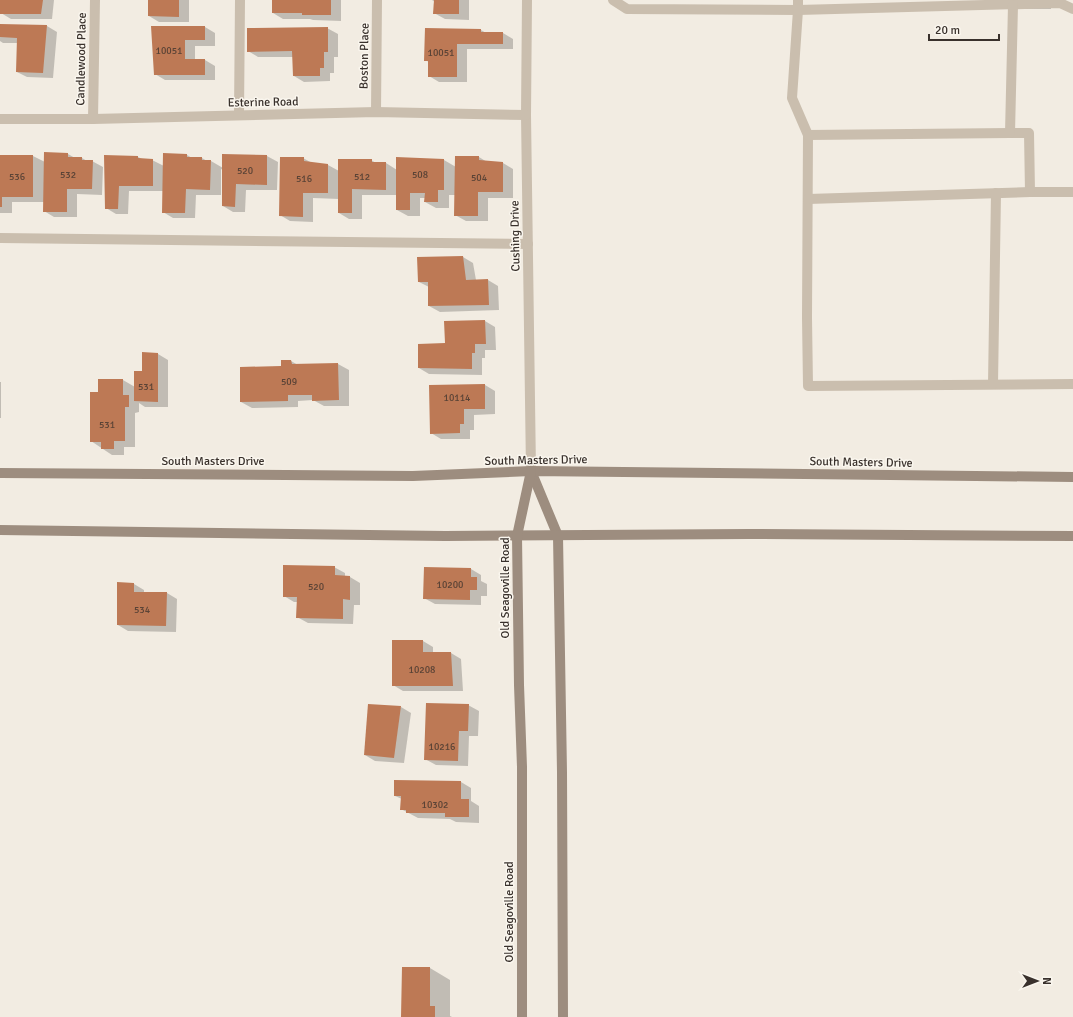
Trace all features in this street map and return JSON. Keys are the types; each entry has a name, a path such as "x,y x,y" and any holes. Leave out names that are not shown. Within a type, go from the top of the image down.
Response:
{"main road":[{"name":"South Masters Drive","path":"0,473 413,476 531,471 1073,476"},
{"name":"Old Seagoville Road","path":"522,1017 522,767 519,685 517,536 531,471"},
{"path":"531,471 558,536 562,772 563,1017"},
{"path":"0,530 445,536 748,534 1073,536"}],"street":[{"name":"Candlewood Place","path":"94,119 95,0"},
{"path":"238,116 240,0"},
{"name":"Boston Place","path":"376,112 378,0"},
{"name":"Cushing Drive","path":"527,0 526,115 531,471"},
{"path":"613,0 627,9 798,5 1060,3 1073,9"},
{"path":"1010,133 1013,4"},
{"path":"798,5 792,98 808,135 808,386 1073,384"},
{"name":"Esterine Road","path":"0,119 94,119 376,112 526,115"},
{"path":"808,135 1029,133 1030,192"},
{"path":"808,199 1073,192"},
{"path":"993,384 996,193"},
{"path":"0,238 528,244"}],"building":[{"path":"0,0 43,0 41,14 0,14"},
{"path":"148,0 179,0 179,17 148,16"},
{"path":"272,0 331,0 331,15 272,13"},
{"path":"434,0 459,0 459,14 433,14"},
{"path":"0,24 47,25 43,73 16,72 17,38 0,37"},
{"path":"151,26 205,26 205,40 185,40 185,59 205,59 205,75 154,75"},
{"path":"328,27 328,52 324,52 324,68 320,68 320,76 293,76 292,51 247,52 247,28"},
{"path":"425,28 481,29 481,32 503,32 503,44 457,44 457,77 428,77 428,61 424,61"},
{"path":"44,152 68,153 68,157 82,157 82,160 93,160 92,189 67,189 67,212 43,212"},
{"path":"163,153 187,154 187,157 202,157 202,160 211,160 210,190 186,189 185,213 162,213"},
{"path":"222,154 267,155 267,185 236,184 235,207 222,206"},
{"path":"0,155 33,155 33,197 2,197 2,207 0,207"},
{"path":"104,155 138,156 138,158 153,159 153,186 119,186 118,209 105,209"},
{"path":"455,156 479,156 479,160 503,162 503,192 478,192 478,216 454,216"},
{"path":"280,157 304,157 304,161 328,164 328,193 303,193 303,217 279,216"},
{"path":"396,157 444,159 444,190 438,190 438,202 424,202 425,193 410,193 410,210 396,210"},
{"path":"338,159 372,159 372,162 386,162 386,190 352,189 352,213 338,213"},
{"path":"463,256 466,280 488,279 489,305 428,306 428,282 418,282 417,257"},
{"path":"485,320 486,344 475,344 475,353 472,353 472,369 418,368 418,344 445,343 444,321"},
{"path":"142,352 158,353 158,402 134,401 134,371 142,371"},
{"path":"281,360 291,360 292,364 338,363 339,400 312,401 312,395 288,395 288,401 240,402 240,367 281,366"},
{"path":"98,379 123,379 123,395 129,395 129,407 125,407 125,441 114,441 114,449 101,449 101,442 90,442 90,392 98,392"},
{"path":"485,384 485,409 464,409 464,424 460,424 460,433 430,434 429,385"},
{"path":"283,565 335,566 335,575 350,576 350,600 343,599 343,619 296,618 297,597 283,597"},
{"path":"424,567 471,568 471,577 477,577 477,590 470,590 470,600 423,599"},
{"path":"117,582 134,583 134,592 167,592 166,626 117,625"},
{"path":"392,640 423,640 423,652 451,652 453,686 392,686"},
{"path":"426,703 469,704 468,731 459,731 458,761 424,760"},
{"path":"368,704 401,706 394,758 364,755"},
{"path":"394,780 461,781 461,799 469,799 469,817 445,817 445,813 406,813 406,810 400,810 401,796 394,796"},
{"path":"402,967 430,967 430,1006 435,1006 435,1017 401,1017"}]}
